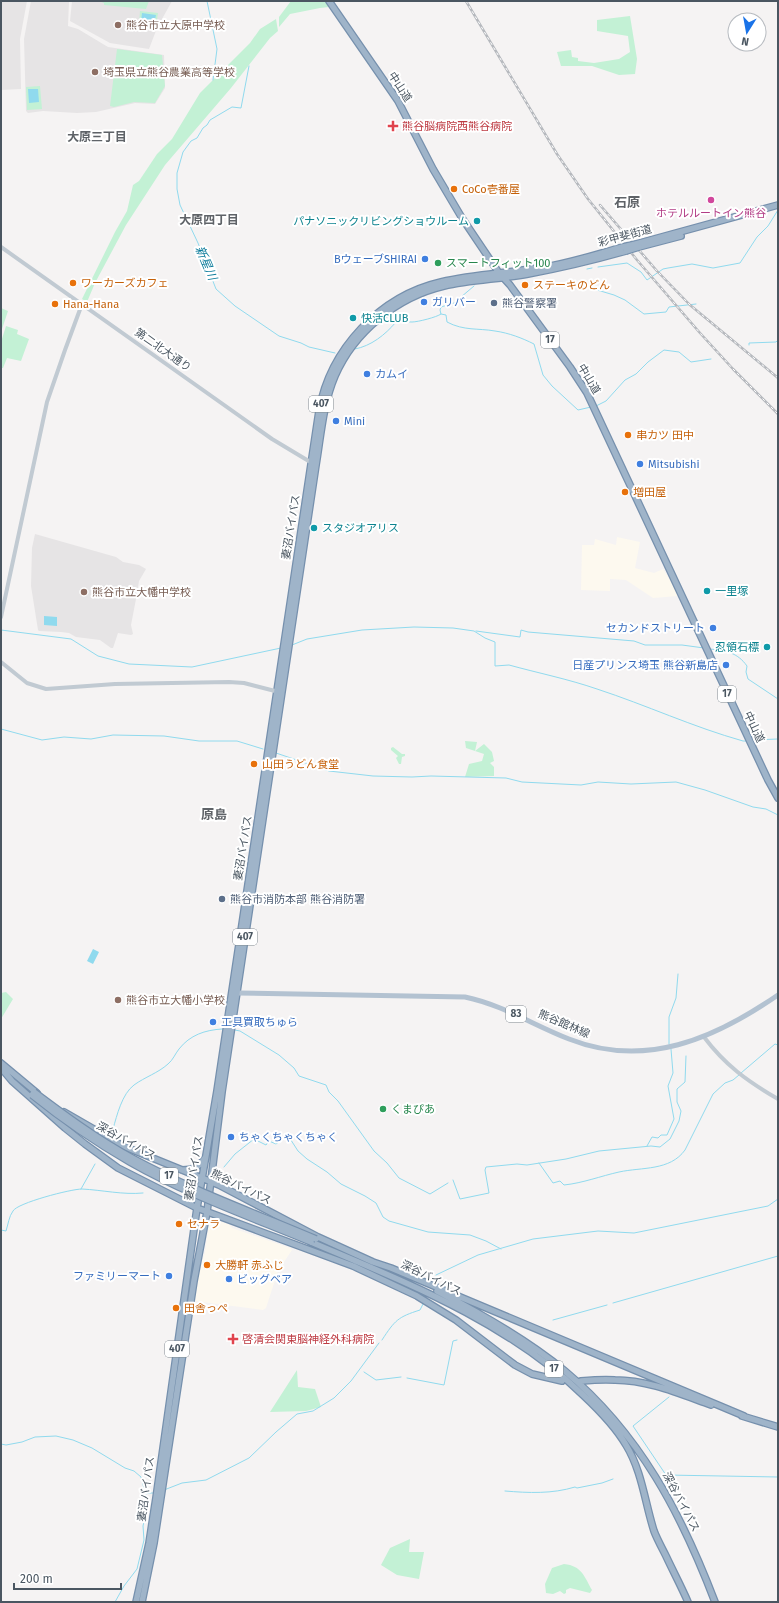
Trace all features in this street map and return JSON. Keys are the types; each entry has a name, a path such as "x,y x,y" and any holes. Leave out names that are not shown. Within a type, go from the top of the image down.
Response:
{"highway":[{"name":"中山道","path":"330,1 398,101 448,195 501,276 582,384 749,741 778,798"},
{"name":"彩甲斐街道","path":"638,246 778,206"},
{"name":"彩甲斐街道","path":"501,276 556,269 625,249 778,209"},
{"name":"妻沼バイパス","path":"142,1602 154,1543 165,1428 185,1303 197,1208 217,1091 287,641 314,464 321,403 327,384 340,356 361,328 381,310 416,290 442,281 501,276"},
{"name":"妻沼バイパス","path":"136,1602 159,1492 207,1212 218,1117 279,692"},
{"name":"熊谷バイパス","path":"1,1066 33,1093 123,1146 228,1190 301,1229 373,1262"},
{"name":"17","path":"1,1066 12,1081 85,1144 118,1168 207,1212 401,1284 410,1284"},
{"name":"深谷バイパス","path":"33,1093 84,1129 133,1159 448,1302 490,1325 565,1377 615,1428 627,1446 642,1483 654,1532 688,1602"},
{"path":"180,1170 194,1169 205,1157"},
{"name":"深谷バイパス","path":"313,1241 373,1262 436,1291 483,1315 516,1335 566,1372 600,1404 623,1430 647,1462 682,1522 715,1602"},
{"name":"17","path":"373,1262 391,1268 744,1416"},
{"name":"17","path":"353,1266 417,1296 456,1320 514,1365 532,1374 562,1381"},
{"name":"17","path":"581,1381 616,1380 645,1384 778,1427"}],"main road":[{"name":"熊谷館林線","path":"237,993 465,997 482,1000 502,1007 575,1041 600,1048 624,1051 654,1050 671,1047 704,1037 741,1018 778,995"}],"street":[{"name":"第二北大通り","path":"1,247 272,438 314,464"},
{"path":"1,617 47,402 82,304"},
{"path":"1,662 27,683 46,689 115,684 229,682 244,683 279,692"},
{"path":"704,1037 716,1053 731,1068 757,1087 778,1099"}],"shaded area":[{"path":"1,1 27,1 20,39 21,89 1,90"},
{"name":"埼玉県立熊谷農業高等学校","path":"31,1 69,2 68,26 78,29 108,47 164,55 165,88 155,104 135,103 96,112 77,113 43,111 28,113 26,111 24,39"},
{"name":"熊谷市立大原中学校","path":"72,1 172,1 157,28 149,49 110,43 70,21"},
{"name":"熊谷市立大幡中学校","path":"35,534 116,557 123,562 139,565 146,569 139,581 131,625 133,634 118,633 113,648 111,648 100,640 76,637 69,633 38,630 31,586 32,548"},
{"path":"617,537 640,542 635,568 654,573 663,569 678,596 653,598 626,580 610,579 610,591 581,590 582,545 594,545 595,539 616,545"},
{"path":"214,1220 229,1224 232,1228 292,1250 278,1271 266,1308 263,1310 194,1301 197,1278 205,1252 209,1222"}],"green space":[{"path":"99,1 149,1 146,9 104,5 104,3"},
{"path":"291,1 325,1 329,7 290,14 279,27 279,17"},
{"path":"140,11 158,13 156,27 139,25"},
{"path":"630,16 637,59 635,74 619,75 592,66 561,66 557,52 571,50 572,57 578,58 578,61 594,63 619,59 630,52 628,36 597,31 597,20"},
{"path":"276,19 278,31 270,38 231,88 165,165 126,225 95,283 87,302 82,299 127,211 133,185 139,181 157,154 172,139 200,93 250,43 260,29"},
{"path":"117,49 162,55 165,86 155,103 134,102 114,107 110,106"},
{"path":"40,86 42,109 27,110 26,87"},
{"path":"1,308 8,311 1,332"},
{"path":"6,326 18,330 17,334 29,339 21,361 7,358 3,368 1,368 1,342"},
{"path":"465,741 477,742 475,751 466,748"},
{"path":"484,744 492,752 494,761 490,763 494,767 494,776 465,777 469,764 482,761 484,754 475,751"},
{"path":"393,747 402,754 405,754 405,756 402,757 401,764 399,764 396,758 398,756 391,750"},
{"path":"6,992 13,999 1,1019 1,993"},
{"path":"297,1370 298,1387 315,1389 321,1407 306,1411 270,1412"},
{"path":"410,1539 409,1552 424,1552 419,1579 397,1575 381,1565 390,1548"},
{"path":"564,1564 575,1567 582,1572 592,1590 590,1593 570,1588 566,1590 566,1593 564,1594 560,1591 553,1594 546,1593 545,1584 552,1568"}],"water":[{"path":"142,13 156,15 154,24 141,22"},
{"path":"28,89 38,89 39,102 29,103"},
{"path":"44,616 57,617 57,626 44,625"},
{"path":"93,949 99,952 93,964 87,961"}],"waterway":[{"name":"新星川","path":"207,1 217,49 213,80"},
{"name":"新星川","path":"249,66 241,108 232,107 210,120 197,138 191,141 183,152 177,173 177,189 180,205 198,243 216,289 235,306 279,336 309,347 335,353"},
{"path":"598,267 627,263 641,272 647,280 663,269 668,268 692,264 713,268 740,263 757,237 768,226 778,210"},
{"name":"新星川","path":"587,269 592,268"},
{"name":"新星川","path":"355,349 361,348 377,339 396,322 415,322 441,314 441,307 454,303 474,286"},
{"path":"587,287 625,300 644,314 666,312 669,307 696,304"},
{"path":"441,314 446,315 447,322 459,327 505,333 534,344 543,375 552,386 578,410 591,407"},
{"path":"749,345 749,343 776,342 778,340"},
{"path":"596,406 606,401 625,380 636,374 648,362 664,350 679,352 691,362 711,359"},
{"path":"292,645 307,639 362,630 414,627 453,628 474,631 495,642 495,666 509,665 586,685 706,729 747,741"},
{"path":"1,630 71,639 98,656 129,664 192,667 281,648"},
{"path":"476,631 520,637 521,630 528,632 634,641 645,645 682,645 704,648"},
{"path":"710,649 735,655 747,666 746,672 748,679 778,699"},
{"path":"1,729 42,740 64,737 91,739 113,735 164,736 199,741 237,741 263,749"},
{"path":"753,740 778,739"},
{"path":"276,753 329,771 373,776 506,778 522,782 581,785 598,782 631,784 676,782 705,790 753,807 766,809 778,815"},
{"path":"669,1044 669,1017 676,998 678,974"},
{"path":"113,1129 123,1099 134,1085 168,1064 183,1044 188,1040 204,1032 222,1029"},
{"path":"235,1030 240,1031 279,1055 294,1068 299,1076 326,1085 329,1092 338,1101 374,1151 387,1163 399,1178 430,1194 448,1183"},
{"path":"741,1073 775,1044 778,1045"},
{"path":"647,1146 652,1137 658,1138 661,1135 667,1135 674,1119 668,1086 673,1073 671,1049"},
{"path":"453,1180 460,1199 489,1193 485,1170 486,1167 517,1164 527,1165 566,1159 599,1151 651,1146 660,1147 670,1139 679,1121 681,1111 677,1102 677,1089 685,1082 686,1056"},
{"path":"539,1163 553,1183 560,1181 564,1185 619,1172 655,1167 672,1162 685,1150 713,1094 725,1083 733,1080 739,1075"},
{"path":"224,1167 235,1154 254,1139 266,1145 269,1141 276,1144 287,1136 298,1151 307,1159 327,1172 341,1184 376,1203 383,1217 389,1221 428,1232 470,1235 501,1249"},
{"path":"81,1189 95,1164"},
{"path":"1,1230 6,1231 10,1215 17,1208 24,1204 56,1194 82,1189 120,1193 143,1193"},
{"path":"436,1275 478,1255 533,1239 598,1231 634,1233 768,1206 778,1199"},
{"path":"613,1303 778,1256"},
{"path":"382,1340 390,1328 398,1320 420,1310 423,1304"},
{"path":"553,1320 607,1305"},
{"path":"407,1378 444,1385 453,1341 457,1340"},
{"path":"164,1490 182,1483 206,1480 249,1458 297,1414 313,1411 334,1398 351,1381 379,1343"},
{"path":"364,1372 376,1380 401,1377"},
{"path":"669,1397 633,1426 666,1475 778,1477"},
{"path":"1,1444 6,1445 22,1442 35,1437 56,1436 73,1440 92,1448 125,1468 134,1471 141,1477 148,1503 143,1526 144,1540 137,1569 124,1586 115,1602"},
{"path":"505,1491 549,1492 602,1483 613,1479"},
{"path":"146,1493 153,1493"}],"railway":[{"path":"466,1 557,154 588,199 637,260 700,333 733,369 778,414"},
{"path":"600,205 657,271 690,305 778,378"}],"place":[{"name":"熊谷市立大原中学校","path":"118,25"},
{"name":"埼玉県立熊谷農業高等学校","path":"95,72"},
{"name":"熊谷脳病院西熊谷病院","path":"393,126"},
{"name":"CoCo壱番屋","path":"454,189"},
{"name":"ホテルルートイン熊谷","path":"711,200"},
{"name":"パナソニックリビングショウルーム","path":"477,221"},
{"name":"BウェーブSHIRAI","path":"425,259"},
{"name":"スマートフィット100","path":"438,263"},
{"name":"ワーカーズカフェ","path":"73,283"},
{"name":"ステーキのどん","path":"525,285"},
{"name":"ガリバー","path":"424,302"},
{"name":"熊谷警察署","path":"494,303"},
{"name":"Hana-Hana","path":"55,304"},
{"name":"快活CLUB","path":"353,318"},
{"name":"カムイ","path":"367,374"},
{"name":"Mini","path":"336,421"},
{"name":"串カツ 田中","path":"628,435"},
{"name":"Mitsubishi","path":"640,464"},
{"name":"増田屋","path":"625,492"},
{"name":"スタジオアリス","path":"314,528"},
{"name":"一里塚","path":"707,591"},
{"name":"熊谷市立大幡中学校","path":"84,592"},
{"name":"セカンドストリート","path":"713,628"},
{"name":"忍領石標","path":"767,647"},
{"name":"日産プリンス埼玉 熊谷新島店","path":"726,665"},
{"name":"山田うどん食堂","path":"254,764"},
{"name":"熊谷市消防本部 熊谷消防署","path":"222,899"},
{"name":"熊谷市立大幡小学校","path":"118,1000"},
{"name":"工具買取ちゅら","path":"213,1022"},
{"name":"くまぴあ","path":"383,1109"},
{"name":"ちゃくちゃくちゃく","path":"231,1137"},
{"name":"セナラ","path":"179,1224"},
{"name":"大勝軒 赤ふじ","path":"207,1265"},
{"name":"ファミリーマート","path":"169,1276"},
{"name":"ビッグベア","path":"229,1279"},
{"name":"田舎っぺ","path":"176,1308"},
{"name":"啓清会関東脳神経外科病院","path":"233,1339"}],"district":[{"name":"大原三丁目","path":"97,137"},
{"name":"石原","path":"627,202"},
{"name":"大原四丁目","path":"209,220"},
{"name":"原島","path":"214,814"}]}
